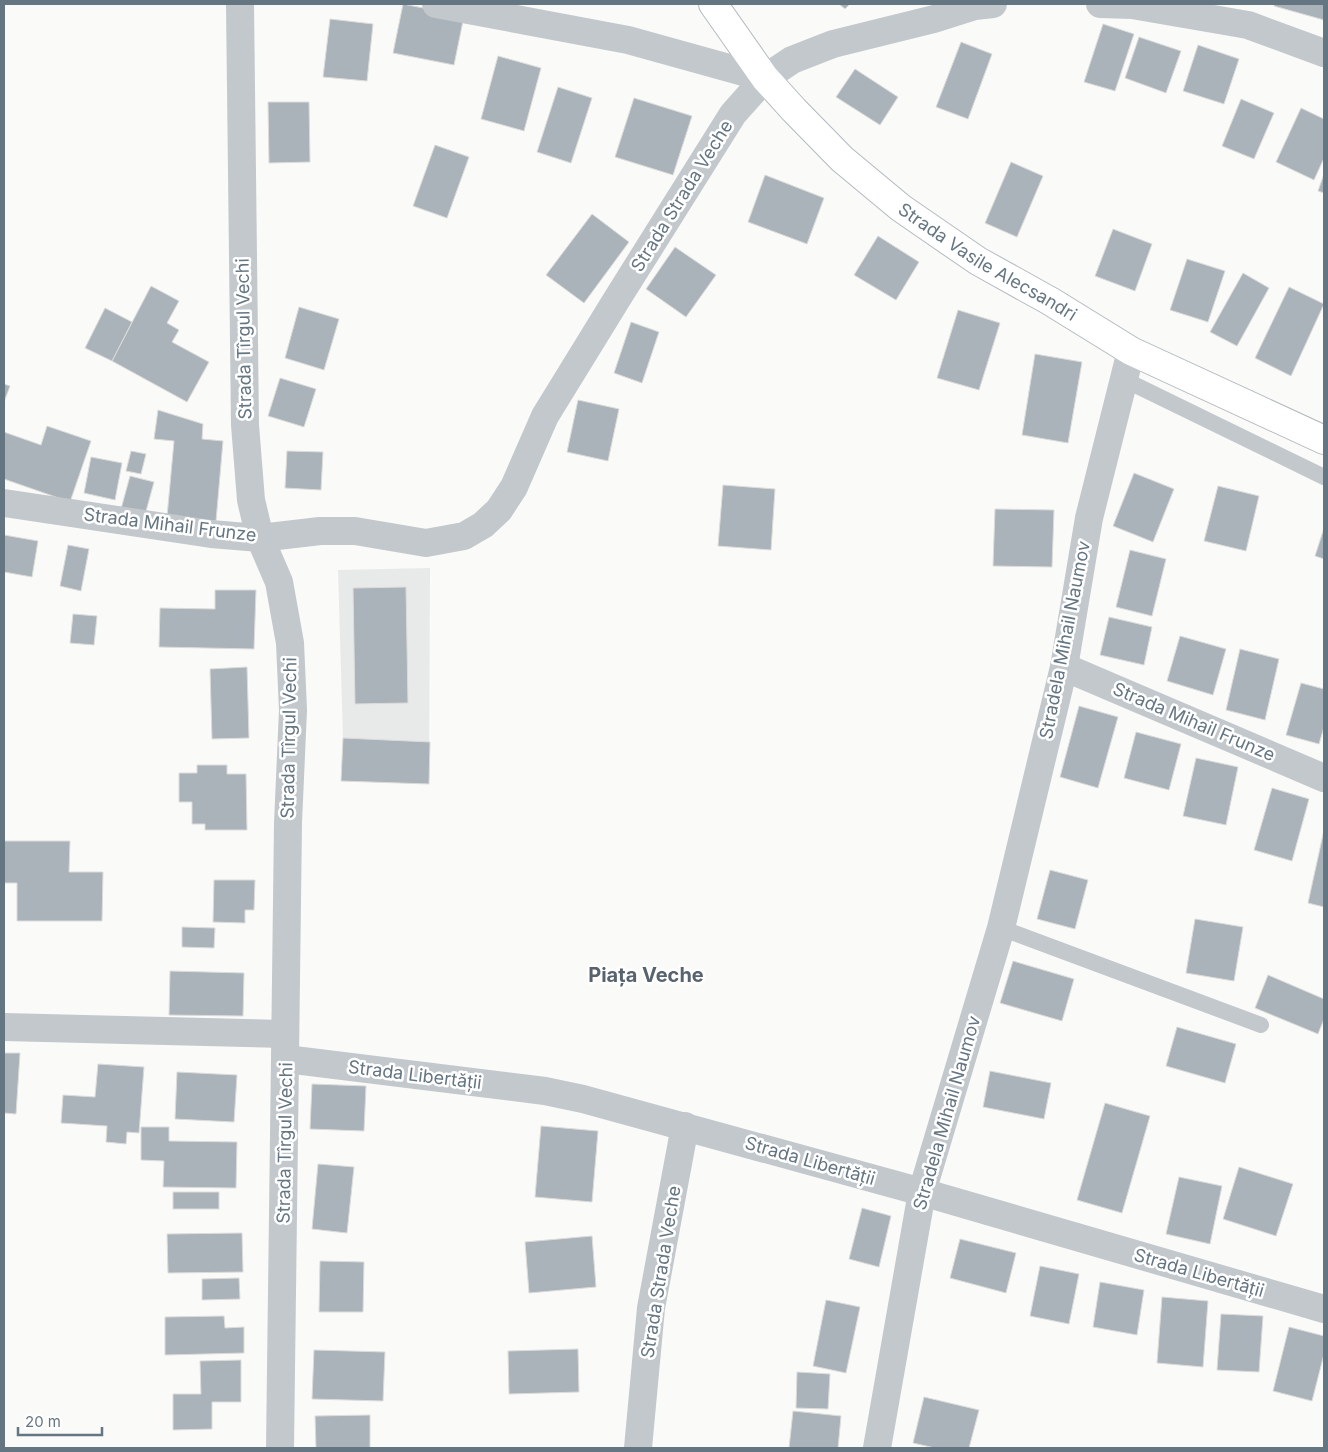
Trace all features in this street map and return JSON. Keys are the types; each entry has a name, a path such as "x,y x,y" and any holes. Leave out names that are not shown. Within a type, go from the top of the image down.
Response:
{"main road":[{"name":"Strada Vasile Alecsandri","path":"713,4 765,78 842,159 902,208 978,261 1050,301 1131,351 1324,440"}],"street":[{"name":"Strada Tîrgul Vechi","path":"240,4 245,425 251,500 260,538 279,582 290,644 293,710 288,824 280,1448"},
{"path":"436,4 628,40 765,78"},
{"name":"Strada Strada Veche","path":"483,525 498,510 514,487 545,416 733,114 765,78 792,60 833,44 934,19 976,6 993,4"},
{"path":"1100,4 1132,5 1248,25 1324,53"},
{"name":"Stradela Mihail Naumov","path":"877,1448 922,1192 1001,928 1064,667 1089,518 1131,351"},
{"name":"Strada Mihail Frunze","path":"4,503 211,534 260,538 320,531 355,531 426,544 464,536 483,525"},
{"name":"Strada Mihail Frunze","path":"1064,667 1324,778"},
{"name":"Strada Libertății","path":"4,1027 286,1046 545,1090 685,1126 922,1192 1324,1309"},
{"name":"Strada Strada Veche","path":"638,1448 651,1308 685,1126"}],"lane":[{"path":"1123,379 1324,477"},
{"path":"1001,928 1261,1025"}],"shaded area":[{"path":"430,568 429,784 341,781 343,738 338,570"}],"building":[{"path":"403,4 464,16 454,65 393,53"},
{"path":"839,4 850,4 845,9"},
{"path":"1275,4 1324,4 1324,20 1274,6"},
{"path":"330,19 373,24 367,81 323,77"},
{"path":"1103,24 1134,34 1115,91 1084,82"},
{"path":"1139,37 1181,51 1166,93 1125,78"},
{"path":"961,42 992,54 968,119 936,107"},
{"path":"1198,45 1239,59 1224,104 1183,91"},
{"path":"498,56 541,68 524,131 481,119"},
{"path":"855,69 898,97 880,125 836,97"},
{"path":"558,87 592,98 571,163 537,152"},
{"path":"634,98 692,116 673,175 615,157"},
{"path":"1241,99 1274,113 1254,159 1222,146"},
{"path":"268,102 309,102 310,162 269,163"},
{"path":"1301,108 1324,119 1324,158 1314,180 1276,162"},
{"path":"435,145 469,157 447,218 413,206"},
{"path":"1011,162 1043,176 1017,237 985,223"},
{"path":"1324,174 1324,193 1318,191"},
{"path":"765,175 824,198 807,244 748,222"},
{"path":"592,214 629,242 584,303 546,275"},
{"path":"1113,229 1152,244 1135,291 1095,276"},
{"path":"878,236 919,262 896,300 854,275"},
{"path":"675,247 716,275 686,317 646,289"},
{"path":"1187,259 1225,271 1208,322 1170,310"},
{"path":"1243,273 1269,288 1237,346 1210,332"},
{"path":"151,286 179,301 167,323 179,330 172,342 209,362 187,402 112,361"},
{"path":"1289,287 1324,304 1291,376 1255,358"},
{"path":"299,307 339,319 324,370 285,358"},
{"path":"105,308 132,322 112,361 85,348"},
{"path":"958,310 1000,323 979,390 937,378"},
{"path":"631,322 659,332 642,383 614,373"},
{"path":"1035,354 1082,362 1068,443 1022,435"},
{"path":"280,378 316,389 304,427 268,416"},
{"path":"4,384 10,386 4,402"},
{"path":"578,400 619,409 608,461 567,452"},
{"path":"158,410 203,424 202,439 223,441 216,521 167,517 174,441 154,439"},
{"path":"47,426 91,441 70,502 4,479 4,432 41,445"},
{"path":"131,451 146,454 141,474 126,471"},
{"path":"287,451 323,452 321,490 285,488"},
{"path":"91,457 122,463 115,500 84,493"},
{"path":"1134,473 1174,489 1153,542 1113,526"},
{"path":"130,476 154,482 145,515 121,509"},
{"path":"723,485 775,489 771,550 718,546"},
{"path":"1218,486 1259,496 1246,551 1204,541"},
{"path":"995,509 1054,510 1052,567 993,566"},
{"path":"1324,528 1324,559 1315,556"},
{"path":"4,535 38,541 32,577 4,572"},
{"path":"68,545 89,549 81,591 60,586"},
{"path":"1130,550 1166,559 1152,616 1116,607"},
{"path":"406,587 408,703 355,704 353,588"},
{"path":"215,590 256,590 254,649 159,647 160,608 215,609"},
{"path":"73,614 97,616 94,645 70,643"},
{"path":"1109,617 1152,627 1144,665 1100,655"},
{"path":"1180,636 1226,649 1213,695 1167,681"},
{"path":"1240,649 1279,659 1265,720 1226,710"},
{"path":"247,667 249,738 212,739 210,669"},
{"path":"1301,683 1324,689 1324,727 1319,744 1286,735"},
{"path":"1079,706 1118,717 1098,788 1060,777"},
{"path":"1136,732 1181,744 1169,790 1124,778"},
{"path":"343,738 430,742 429,784 341,781"},
{"path":"1196,758 1238,767 1226,825 1183,816"},
{"path":"197,765 227,765 227,774 246,774 247,830 205,830 205,824 192,824 192,802 179,802 179,773 197,773"},
{"path":"1272,788 1309,799 1292,861 1254,850"},
{"path":"1324,830 1324,907 1308,903"},
{"path":"4,841 70,841 69,872 103,872 102,921 17,921 17,883 4,883"},
{"path":"1050,870 1088,880 1075,929 1037,919"},
{"path":"214,880 255,880 254,910 245,910 245,923 213,922"},
{"path":"1195,919 1243,927 1234,981 1186,973"},
{"path":"182,927 215,928 214,948 182,947"},
{"path":"1013,961 1074,979 1062,1021 1000,1003"},
{"path":"170,971 244,973 243,1016 169,1015"},
{"path":"1268,975 1324,999 1324,1019 1318,1034 1255,1008"},
{"path":"1177,1027 1236,1044 1225,1083 1166,1066"},
{"path":"4,1053 20,1053 16,1114 4,1113"},
{"path":"98,1064 144,1067 139,1133 127,1132 126,1144 106,1142 107,1126 61,1123 63,1095 95,1097"},
{"path":"990,1071 1051,1083 1044,1119 983,1107"},
{"path":"177,1072 237,1075 234,1122 175,1119"},
{"path":"312,1084 366,1086 364,1131 310,1129"},
{"path":"1105,1103 1150,1116 1122,1213 1077,1200"},
{"path":"541,1126 598,1131 592,1202 535,1197"},
{"path":"141,1127 169,1127 169,1141 237,1142 236,1188 163,1187 164,1161 141,1160"},
{"path":"318,1164 354,1167 347,1233 312,1229"},
{"path":"1239,1167 1293,1184 1276,1236 1223,1219"},
{"path":"1179,1177 1222,1186 1210,1244 1166,1234"},
{"path":"173,1192 219,1192 219,1209 173,1209"},
{"path":"862,1208 891,1216 879,1267 849,1259"},
{"path":"242,1233 243,1272 168,1273 167,1234"},
{"path":"592,1236 596,1287 529,1293 525,1242"},
{"path":"960,1239 1016,1253 1006,1293 950,1278"},
{"path":"320,1261 364,1262 363,1312 319,1312"},
{"path":"1040,1266 1079,1274 1069,1324 1030,1316"},
{"path":"239,1278 240,1299 202,1300 202,1279"},
{"path":"1100,1282 1144,1290 1137,1335 1093,1327"},
{"path":"1162,1297 1208,1301 1203,1367 1157,1363"},
{"path":"826,1300 860,1307 846,1373 813,1366"},
{"path":"1221,1314 1263,1316 1259,1372 1217,1370"},
{"path":"224,1316 225,1328 244,1327 244,1353 165,1355 165,1317"},
{"path":"1289,1327 1324,1336 1324,1354 1312,1401 1273,1391"},
{"path":"578,1349 579,1392 509,1394 508,1351"},
{"path":"314,1350 385,1352 383,1401 312,1399"},
{"path":"241,1360 241,1402 212,1402 212,1429 173,1430 173,1394 201,1394 200,1361"},
{"path":"797,1372 830,1374 828,1409 796,1408"},
{"path":"924,1397 979,1410 969,1448 935,1448 913,1443"},
{"path":"793,1411 841,1416 838,1448 789,1448"},
{"path":"370,1415 370,1448 316,1448 315,1416"}],"district":[{"name":"Piața Veche","path":"646,975"}]}
